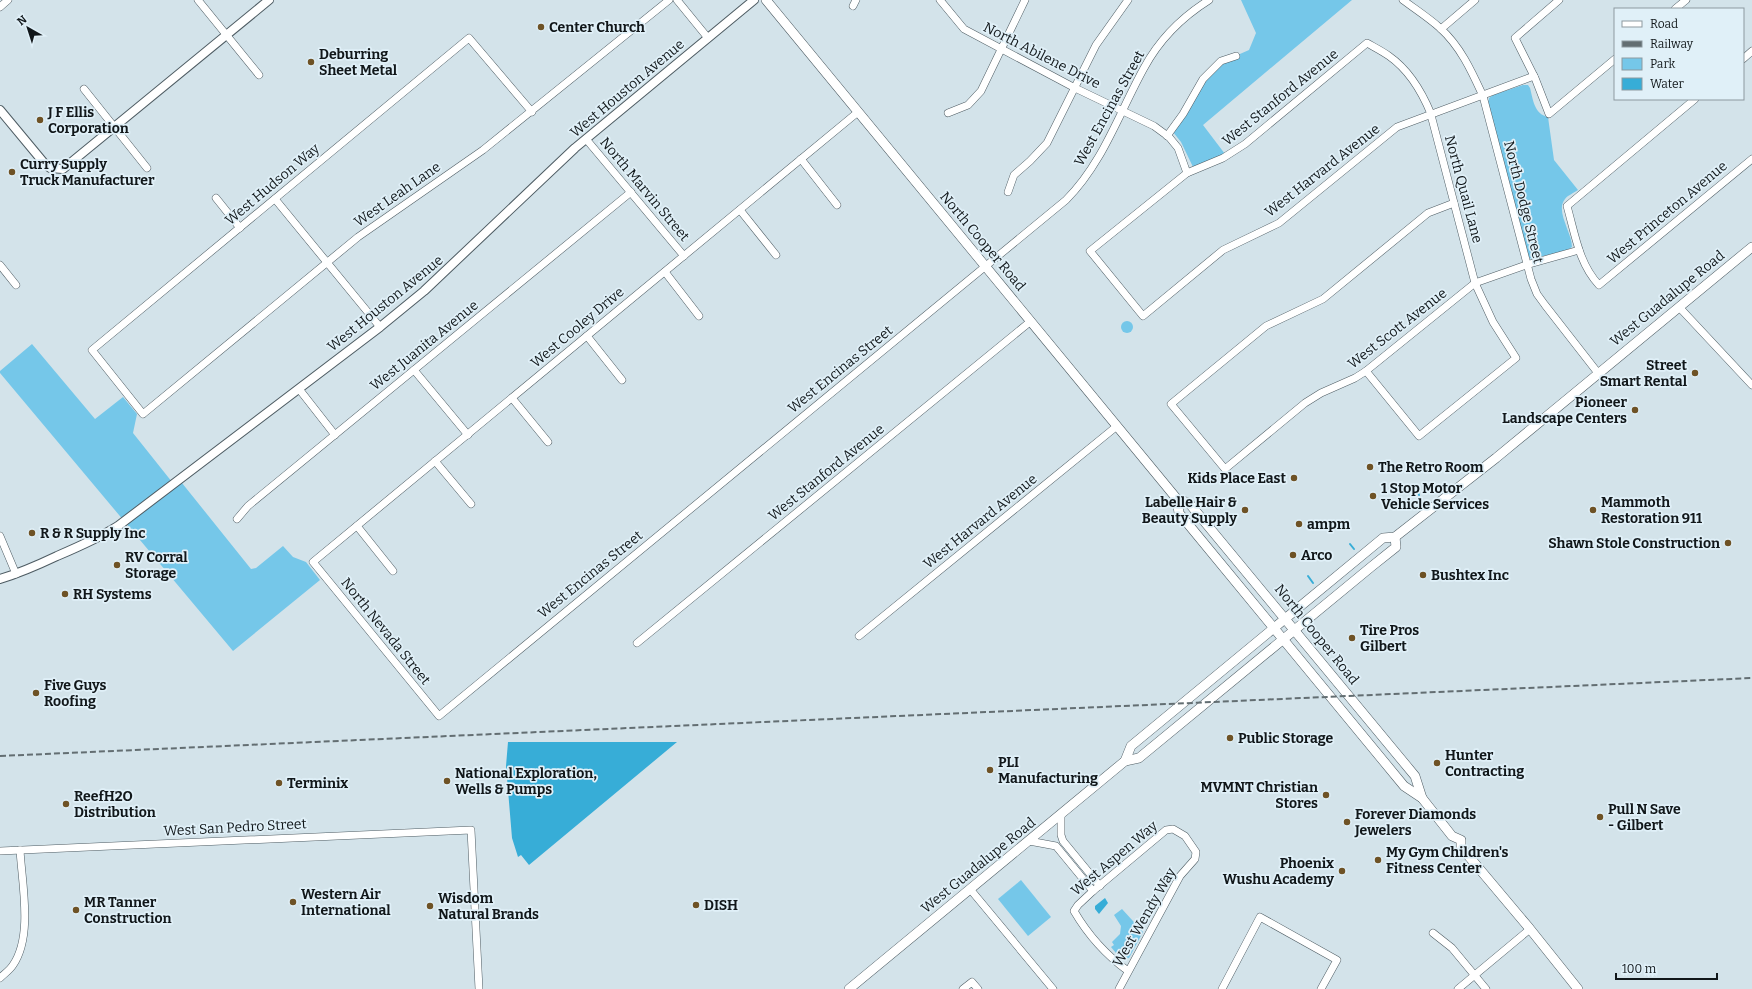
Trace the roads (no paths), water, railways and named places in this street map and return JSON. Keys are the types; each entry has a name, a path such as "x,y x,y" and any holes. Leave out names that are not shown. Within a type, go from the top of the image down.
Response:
{"main road":[{"name":"North Cooper Road","path":"766,0 1177,499 1180,512 1404,786 1422,798 1452,836 1461,840 1461,847 1578,989"},
{"name":"West Guadalupe Road","path":"849,989 1125,761 1131,746 1274,627 1383,538 1395,537 1496,458 1752,247"},
{"name":"North Cooper Road","path":"1177,499 1189,503 1296,630 1415,776 1422,798"},
{"name":"West Guadalupe Road","path":"1125,761 1139,758 1296,630 1396,547 1395,537"}],"street":[{"path":"0,7 8,0"},
{"path":"198,0 259,76"},
{"path":"0,110 44,163 50,168 63,169 69,166 269,0"},
{"name":"West Leah Lane","path":"143,414 358,237 483,150 669,0"},
{"path":"677,0 708,38"},
{"name":"West Houston Avenue","path":"0,579 16,574 94,540 118,526 380,327 436,281 586,139 754,0"},
{"name":"North Abilene Drive","path":"940,0 964,29 1075,88 1154,126 1167,136 1178,148 1187,173"},
{"path":"948,113 968,105 981,91 1025,0"},
{"path":"1008,192 1014,174 1030,161 1047,143 1096,45 1128,0"},
{"name":"West Encinas Street","path":"439,716 1066,200 1078,188 1096,162 1144,68 1161,42 1180,20 1208,0"},
{"path":"1403,0 1441,29 1475,0"},
{"path":"1559,0 1516,38 1534,76 1549,114 1614,60"},
{"name":"North Dodge Street","path":"1441,29 1464,56 1483,95 1526,264 1537,294 1598,373"},
{"name":"West Hudson Way","path":"143,414 92,350 469,38 532,112"},
{"name":"North Quail Lane","path":"1366,370 1419,436 1516,358 1493,322 1475,283 1431,114 1422,94 1408,75 1390,56 1367,43"},
{"name":"West Stanford Avenue","path":"1090,251 1187,173 1223,158 1245,144 1367,43"},
{"path":"1744,58 1752,51"},
{"path":"1167,136 1183,114 1203,79 1221,61 1236,56"},
{"name":"West Harvard Avenue","path":"1090,251 1143,316 1223,250 1279,223 1397,127 1534,76"},
{"path":"84,89 147,168"},
{"path":"1579,250 1567,206 1694,100"},
{"name":"West Cooley Drive","path":"313,562 858,112"},
{"name":"North Marvin Street","path":"586,139 684,256"},
{"name":"West Princeton Avenue","path":"1579,250 1589,275 1599,285 1752,158"},
{"path":"801,159 837,205"},
{"name":"West Juanita Avenue","path":"237,519 248,506 631,192"},
{"path":"216,198 240,228"},
{"path":"275,199 380,327"},
{"name":"West Scott Avenue","path":"1454,203 1428,213 1323,299 1266,326 1171,404 1225,469 1305,403 1321,393 1355,378 1475,283 1526,264 1579,250"},
{"path":"740,210 776,255"},
{"path":"0,265 16,286"},
{"path":"665,272 699,316"},
{"path":"1679,307 1752,385"},
{"name":"West Stanford Avenue","path":"638,643 1031,321"},
{"path":"586,336 622,380"},
{"path":"414,370 468,435"},
{"path":"299,389 335,435"},
{"path":"512,398 548,442"},
{"name":"West Harvard Avenue","path":"859,636 1117,426"},
{"path":"435,461 471,504"},
{"path":"357,526 393,571"},
{"path":"0,536 16,574"},
{"name":"North Nevada Street","path":"313,562 439,716"},
{"path":"1061,815 1061,835 1063,841 1100,886"},
{"name":"West Aspen Way","path":"1128,971 1109,957 1081,923 1074,911 1078,905 1093,891 1166,830 1173,829 1185,836 1196,852 1195,859"},
{"name":"West San Pedro Street","path":"0,851 471,830 479,989"},
{"path":"1029,841 1056,846 1093,891"},
{"path":"0,978 13,966 22,948 25,930 20,850"},
{"name":"West Wendy Way","path":"1119,989 1180,876 1195,859"},
{"path":"970,889 1053,989"},
{"path":"1222,989 1260,917 1337,960 1322,989"},
{"path":"1458,989 1530,929"},
{"path":"1433,933 1452,948 1486,989"},
{"path":"963,989 972,982 978,989"}],"water":[{"path":"508,742 677,742 529,865 521,855 518,857 512,838 506,766"},
{"path":"1105,898 1108,903 1099,914 1095,909 1095,906"}],"waterway":[{"path":"1416,487 1419,495"},
{"path":"1350,544 1354,549"},
{"path":"1308,576 1313,583"}],"railway":[{"path":"0,756 1752,678"}],"place":[{"name":"Center Church","path":"541,27"},
{"name":"Deburring Sheet Metal","path":"311,62"},
{"name":"J F Ellis Corporation","path":"40,120"},
{"name":"Curry Supply Truck Manufacturer","path":"12,172"},
{"name":"Street Smart Rental","path":"1695,373"},
{"name":"Pioneer Landscape Centers","path":"1635,410"},
{"name":"The Retro Room","path":"1370,467"},
{"name":"Kids Place East","path":"1294,478"},
{"name":"1 Stop Motor Vehicle Services","path":"1373,496"},
{"name":"Labelle Hair & Beauty Supply","path":"1245,510"},
{"name":"Mammoth Restoration 911","path":"1593,510"},
{"name":"ampm","path":"1299,524"},
{"name":"R & R Supply Inc","path":"32,533"},
{"name":"Shawn Stole Construction","path":"1728,543"},
{"name":"Arco","path":"1293,555"},
{"name":"RV Corral Storage","path":"117,565"},
{"name":"Bushtex Inc","path":"1423,575"},
{"name":"RH Systems","path":"65,594"},
{"name":"Tire Pros Gilbert","path":"1352,638"},
{"name":"Five Guys Roofing","path":"36,693"},
{"name":"Public Storage","path":"1230,738"},
{"name":"Hunter Contracting","path":"1437,763"},
{"name":"PLI Manufacturing","path":"990,770"},
{"name":"National Exploration, Wells & Pumps","path":"447,781"},
{"name":"Terminix","path":"279,783"},
{"name":"MVMNT Christian Stores","path":"1326,795"},
{"name":"ReefH2O Distribution","path":"66,804"},
{"name":"Pull N Save - Gilbert","path":"1600,817"},
{"name":"Forever Diamonds Jewelers","path":"1347,822"},
{"name":"My Gym Children's Fitness Center","path":"1378,860"},
{"name":"Phoenix Wushu Academy","path":"1342,871"},
{"name":"Western Air International","path":"293,902"},
{"name":"DISH","path":"696,905"},
{"name":"Wisdom Natural Brands","path":"430,906"},
{"name":"MR Tanner Construction","path":"76,910"}]}
